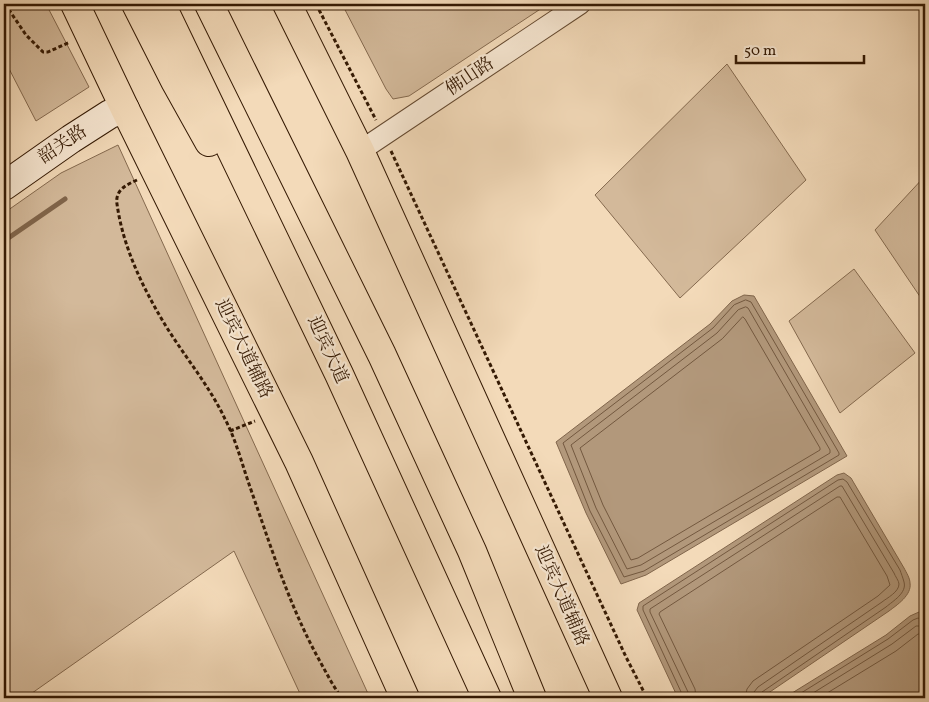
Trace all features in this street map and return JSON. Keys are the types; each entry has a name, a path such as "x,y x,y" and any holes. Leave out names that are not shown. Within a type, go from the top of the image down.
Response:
{"main road":[{"name":"迎宾大道辅路","path":"75,4 299,462 404,698"},
{"path":"136,4 175,81 339,374"},
{"name":"迎宾大道","path":"161,4 339,374 487,698"},
{"path":"209,4 382,355"},
{"path":"225,4 472,551 532,698"},
{"name":"迎宾大道辅路","path":"287,4 360,150 608,698"},
{"path":"472,551 551,698"}],"street":[{"name":"佛山路","path":"360,150 580,4"},
{"name":"韶关路","path":"4,186 70,139 110,114 125,109"}],"path":[{"path":"5,4 26,35 43,52 48,52 73,40"},
{"path":"316,4 383,135 626,657 647,698"},
{"path":"139,178 120,190 117,196 124,237 134,266 164,324 207,386 226,419 282,580 328,677 342,698"},
{"path":"230,431 256,420"}],"shaded area":[{"path":"4,4 46,4 89,87 36,121 4,59"},
{"path":"342,4 548,4 409,96 393,99"},
{"path":"727,64 806,180 680,298 595,195"},
{"path":"118,145 370,698 302,698 234,551 25,698 4,698 4,213 61,173"},
{"path":"925,176 925,304 875,230"},
{"path":"854,269 915,353 840,413 789,321"}],"water":[{"path":"744,295 754,296 847,456 646,575 621,584 586,513 556,442 710,324 732,301"},
{"path":"844,473 851,478 907,573 910,581 909,592 900,603 889,611 761,698 678,698 637,610 639,603 837,475"},
{"path":"919,612 925,616 925,698 784,698 886,635 910,616"}],"waterway":[{"path":"4,241 65,199"}]}
